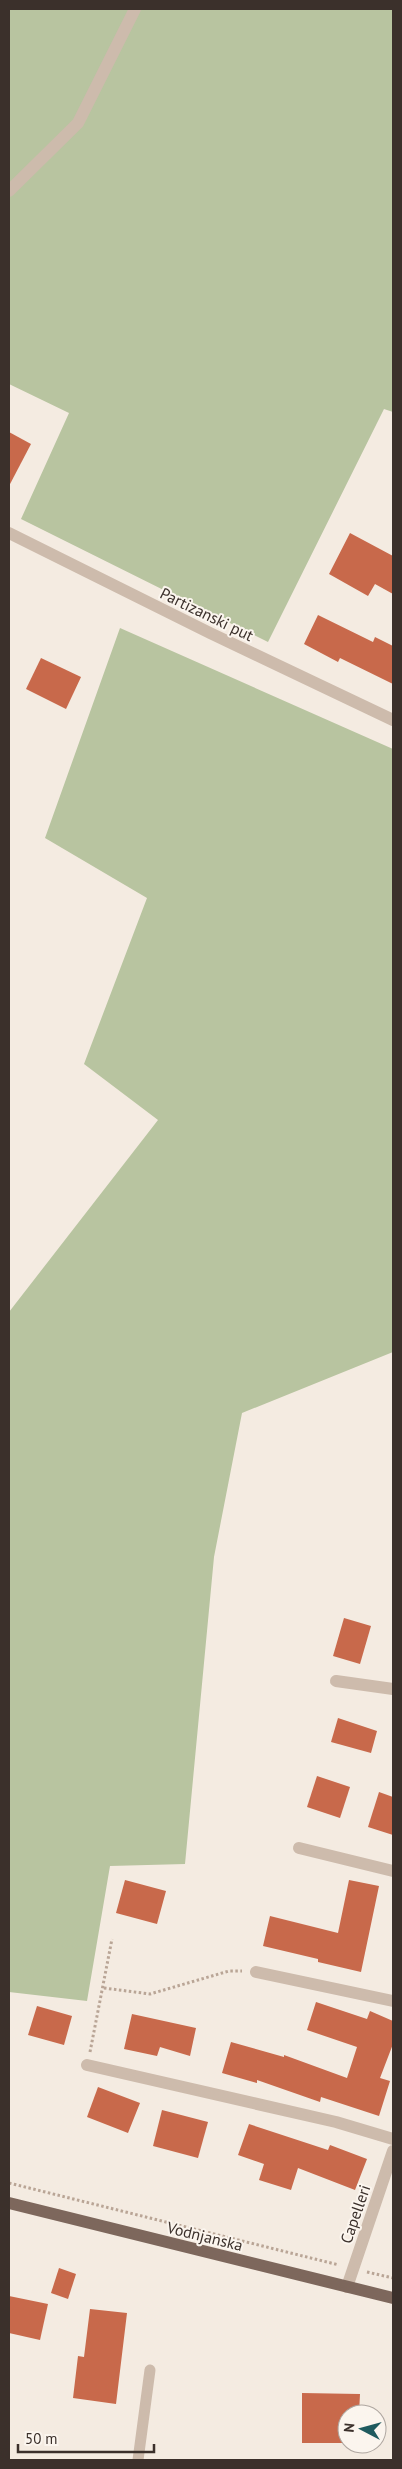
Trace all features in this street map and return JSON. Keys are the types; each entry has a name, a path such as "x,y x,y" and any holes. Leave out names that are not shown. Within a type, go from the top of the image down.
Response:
{"main road":[{"name":"Vodnjanska","path":"9,2203 393,2298"}],"street":[{"path":"11,186 78,123 135,9"},
{"name":"Partizanski put","path":"9,533 210,634 393,720"},
{"path":"336,1681 393,1689"},
{"path":"299,1848 393,1871"},
{"path":"256,1972 393,2002"},
{"path":"87,2065 336,2122 393,2139"},
{"name":"Capelleri","path":"347,2287 393,2151"}],"lane":[{"path":"138,2460 150,2370"}],"path":[{"path":"87,2065 104,1988 112,1939"},
{"path":"104,1988 150,1994 230,1971 256,1972"},
{"path":"9,2183 393,2278"}],"green space":[{"path":"9,9 393,9 393,412 384,409 268,642 21,519 69,413 9,384"},
{"path":"120,628 393,749 393,1352 242,1413 214,1557 185,1864 110,1866 87,2001 9,1992 9,1312 158,1120 84,1064 147,898 45,838"}],"building":[{"path":"9,432 31,444 9,486"},
{"path":"350,533 393,556 393,594 375,584 368,596 329,574"},
{"path":"318,615 373,642 375,637 393,646 393,684 340,658 338,662 304,644"},
{"path":"41,658 81,677 66,709 26,689"},
{"path":"344,1618 371,1626 360,1664 333,1656"},
{"path":"338,1718 377,1731 371,1753 331,1742"},
{"path":"317,1776 350,1787 340,1818 307,1807"},
{"path":"379,1792 393,1797 393,1835 368,1827"},
{"path":"125,1880 166,1891 157,1924 116,1913"},
{"path":"349,1880 379,1886 361,1972 318,1962 318,1959 263,1946 270,1916 338,1933"},
{"path":"316,2002 367,2019 370,2011 393,2021 393,2044 380,2078 390,2081 379,2116 321,2097 320,2102 257,2080 257,2083 222,2073 231,2042 284,2057 284,2055 347,2078 357,2047 307,2030"},
{"path":"37,2006 72,2016 64,2045 28,2035"},
{"path":"132,2014 196,2028 190,2056 160,2047 157,2056 124,2049"},
{"path":"98,2087 140,2103 128,2133 87,2117"},
{"path":"162,2110 208,2122 198,2158 153,2146"},
{"path":"249,2124 328,2150 330,2145 367,2159 355,2190 298,2168 291,2190 259,2180 264,2164 238,2155"},
{"path":"59,2268 76,2274 68,2299 51,2293"},
{"path":"9,2296 48,2304 40,2340 9,2333"},
{"path":"90,2309 127,2313 116,2404 73,2398 78,2356 84,2357"},
{"path":"302,2393 360,2394 360,2404 337,2404 337,2443 302,2443"}]}
